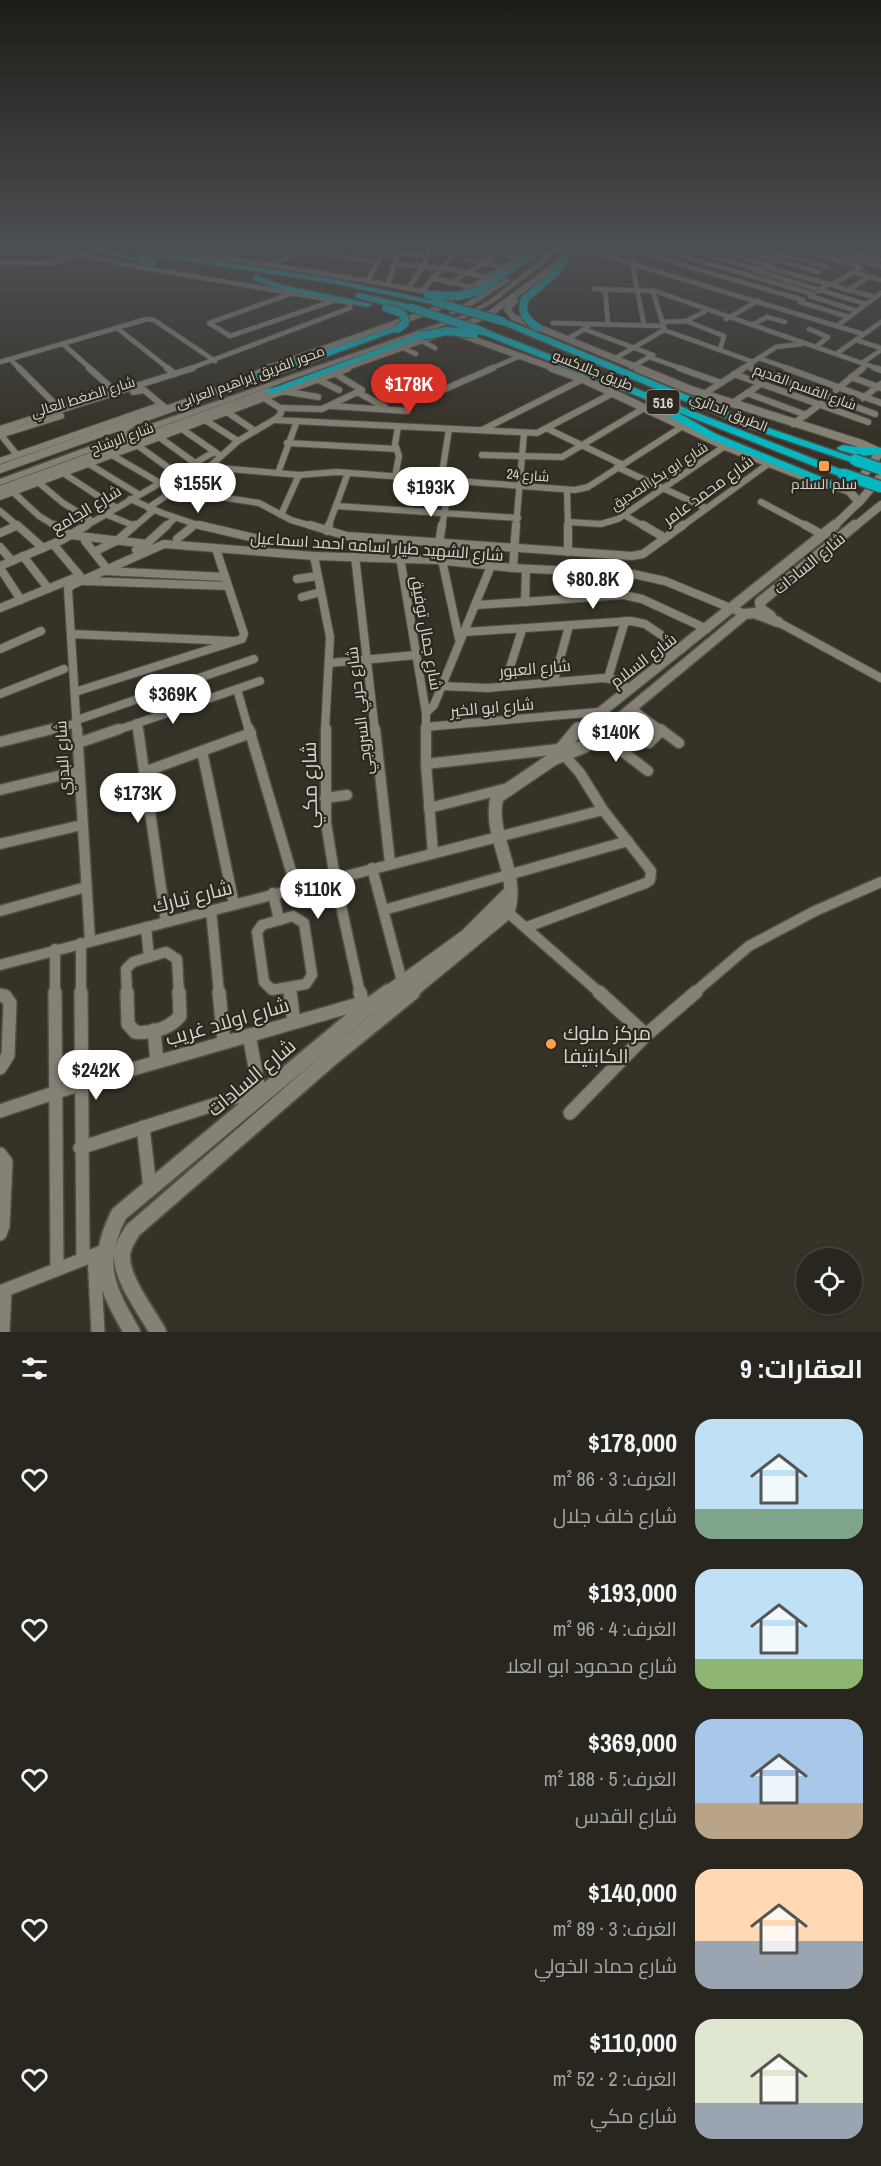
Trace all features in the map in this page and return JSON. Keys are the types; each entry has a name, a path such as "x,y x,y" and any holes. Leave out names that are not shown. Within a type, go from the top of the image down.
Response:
{"highway":[{"path":"245,380 262,377 398,329 405,323 405,317 401,312 387,308"},
{"name":"الطريق الدائري","path":"412,308 594,374 648,402 881,487"},
{"name":"الطريق الدائري","path":"457,308 502,321 609,361 706,406 753,415 858,456"},
{"path":"522,308 523,313 537,327 609,361"},
{"path":"266,395 421,339 447,332 480,333"},
{"path":"648,402 706,433 842,488"},
{"path":"858,456 879,457"},
{"path":"858,456 879,457"}],"main road":[{"name":"محور الفريق إبراهيم العرابى","path":"0,477 461,308"},
{"name":"محور الفريق إبراهيم العرابى","path":"0,482 471,314 480,308"},
{"path":"242,394 266,395"},
{"path":"119,434 140,419"}],"street":[{"path":"251,308 209,323 230,336 314,308"},
{"path":"17,455 1,430 117,393 143,388 346,311 347,308"},
{"path":"0,469 434,308"},
{"path":"0,490 403,348 421,339 441,334 487,316 498,308"},
{"name":"طريق جالاكسو","path":"508,308 509,314 569,338 609,361 793,424 879,457"},
{"path":"606,308 608,324"},
{"path":"640,308 644,325"},
{"path":"659,308 664,326 753,362"},
{"path":"694,308 752,325 798,344 863,365"},
{"path":"699,308 808,344 881,372"},
{"path":"728,318 745,308"},
{"path":"781,308 863,334"},
{"path":"822,308 849,317"},
{"path":"849,308 857,311"},
{"path":"837,326 861,308"},
{"path":"553,322 664,326 686,321 704,312"},
{"path":"752,325 768,317 785,322"},
{"path":"0,362 146,319 152,319 215,361"},
{"path":"686,321 725,337 720,350"},
{"path":"836,354 881,322"},
{"path":"569,338 593,324"},
{"path":"609,361 636,348 664,326"},
{"path":"874,327 881,329"},
{"path":"117,328 176,374"},
{"path":"584,329 653,354 631,367"},
{"path":"809,329 828,337 816,347"},
{"path":"695,340 710,330"},
{"name":"طريق جالاكسو","path":"441,334 472,337 614,393 648,402 683,426 725,446 768,464 842,488 854,495 859,502"},
{"path":"776,347 779,336"},
{"path":"421,339 435,348"},
{"path":"793,424 829,397 881,350 856,340"},
{"path":"63,344 117,393"},
{"path":"704,394 776,347 808,344"},
{"path":"403,348 416,354"},
{"path":"445,389 520,356"},
{"path":"649,357 721,383"},
{"path":"759,358 881,403"},
{"path":"10,359 61,410"},
{"path":"746,366 875,414"},
{"path":"266,395 280,408 317,410 331,406 362,390 334,373"},
{"name":"شارع القسم القديم","path":"734,374 790,396 868,422"},
{"path":"851,377 880,386"},
{"path":"790,396 815,378"},
{"path":"317,379 339,390"},
{"path":"482,431 583,379"},
{"path":"732,403 761,384"},
{"path":"853,406 880,386"},
{"name":"شارع الضغط العالي","path":"1,430 143,388 164,407"},
{"path":"283,391 318,397"},
{"path":"359,393 392,410"},
{"path":"274,420 537,433 614,393"},
{"path":"747,393 806,415"},
{"name":"شارع الرشاح","path":"0,497 227,412 266,395"},
{"path":"482,455 558,458 582,446 648,402"},
{"path":"331,406 407,411"},
{"name":"شارع الرشاح","path":"0,461 164,407"},
{"path":"94,552 119,539 151,509 209,467 218,454 274,420 281,413 280,408"},
{"path":"227,412 255,431"},
{"path":"205,420 238,441"},
{"path":"278,473 287,443 297,421"},
{"name":"شارع 24","path":"209,467 299,475 348,473 567,490 588,487 683,426"},
{"path":"395,477 399,456 395,441 398,427"},
{"path":"182,429 218,454"},
{"path":"441,480 449,429"},
{"path":"548,429 706,508"},
{"path":"513,568 524,433"},
{"path":"159,437 195,463"},
{"path":"287,443 397,449"},
{"path":"137,446 177,474"},
{"name":"شارع ابو بكر الصديق","path":"568,522 601,524 624,516 725,446"},
{"name":"شارع الجامع","path":"0,567 70,536 115,507 195,463 218,454"},
{"path":"112,455 160,483"},
{"path":"842,488 860,480 879,457"},
{"path":"89,464 138,495"},
{"name":"شارع محمد عامر","path":"665,538 768,464"},
{"path":"63,473 115,507"},
{"path":"327,531 348,473"},
{"path":"281,515 299,475"},
{"name":"شارع السلام","path":"560,755 598,712 682,649 823,535 859,502 881,476"},
{"path":"450,481 439,543 439,560 455,628 462,635 625,621 645,624 682,649"},
{"path":"38,482 63,503 92,521"},
{"path":"183,484 220,496 259,503 281,515 327,531 356,538 638,556 665,538 624,516"},
{"path":"567,490 568,552"},
{"path":"13,492 39,516 70,536 119,539 145,545"},
{"path":"130,499 193,525 263,540"},
{"path":"761,502 823,535"},
{"name":"شارع السادات","path":"778,622 762,610 759,604 881,505"},
{"path":"336,506 518,518"},
{"path":"0,511 43,548"},
{"path":"105,514 135,526"},
{"path":"0,608 103,568 145,545 174,519"},
{"path":"177,539 193,525"},
{"path":"0,533 16,526"},
{"path":"75,692 239,641 244,634 218,549 232,534"},
{"path":"85,541 103,568"},
{"path":"53,544 80,578 228,586"},
{"name":"شارع الشهيد طيار اسامه احمد اسماعيل","path":"103,568 160,545 314,556 400,557 513,568 649,577 680,586 745,614"},
{"path":"0,547 12,561"},
{"path":"23,556 48,588"},
{"name":"شارع مكي","path":"314,556 329,625 330,663 325,798 328,841 363,1006"},
{"name":"شارع حربي السروجي","path":"355,556 390,863"},
{"name":"شارع جمال توفيق","path":"400,557 426,713"},
{"path":"433,853 426,764 426,713 432,708 477,605 491,566"},
{"path":"0,567 21,600"},
{"path":"103,568 225,577"},
{"path":"782,568 783,584"},
{"path":"525,602 526,569"},
{"path":"297,579 317,576"},
{"name":"شارع البدري","path":"80,578 68,589 86,887 80,1148 94,1255 98,1332"},
{"path":"302,597 321,592"},
{"path":"477,605 633,596 707,629"},
{"path":"745,614 754,613 778,622 881,678"},
{"name":"شارع السلام","path":"560,755 585,746 745,614"},
{"path":"625,621 608,678 624,684 629,689"},
{"path":"554,681 569,626"},
{"path":"504,687 522,630"},
{"path":"0,649 41,631"},
{"path":"71,634 239,641"},
{"path":"330,663 416,655"},
{"path":"0,742 77,722 254,658"},
{"path":"0,694 64,669"},
{"name":"شارع العبور","path":"440,686 504,687 608,678"},
{"path":"78,743 260,681"},
{"path":"237,689 296,888"},
{"path":"631,708 679,743"},
{"name":"شارع ابو الخير","path":"425,727 598,712"},
{"path":"137,723 166,922"},
{"path":"649,743 662,730"},
{"path":"144,772 251,733"},
{"path":"600,734 648,771"},
{"path":"202,751 234,904"},
{"path":"426,764 560,755"},
{"path":"158,1332 123,1267 122,1255 133,1230 332,1057 471,944 511,903 510,874 493,813 494,805 497,797 560,755"},
{"path":"527,927 650,880 651,871 648,866 560,755"},
{"path":"0,790 79,771"},
{"path":"429,808 511,787"},
{"path":"325,798 347,795"},
{"name":"شارع تبارك","path":"0,965 603,810"},
{"path":"0,844 82,825"},
{"path":"384,910 628,841"},
{"path":"372,868 402,981"},
{"path":"570,1113 645,1035 749,946 806,915 881,882"},
{"path":"0,911 86,887"},
{"path":"273,893 279,920"},
{"path":"503,909 527,927 645,1035"},
{"name":"شارع السادات","path":"132,1332 94,1255 107,1238 119,1214 363,1006 503,909"},
{"path":"211,910 224,1042"},
{"path":"293,916 298,917 304,923 313,970 306,984 289,988 278,991 267,987 257,936 262,925 293,916"},
{"path":"146,927 149,957"},
{"path":"56,949 54,1093 57,1269"},
{"path":"166,952 174,955 181,1010 177,1021 172,1025 141,1033 135,1032 128,1024 126,969 133,962 149,957 166,952"},
{"path":"289,988 294,1022"},
{"path":"0,995 5,996 10,1003 8,1055 0,1068"},
{"name":"شارع اولاد غريب","path":"0,1111 81,1084 224,1042 294,1022 363,1006"},
{"path":"154,1030 157,1062"},
{"path":"80,1148 260,1093 249,1035"},
{"path":"143,1127 150,1188"},
{"path":"0,1154 6,1162 3,1226 0,1234"},
{"path":"3,1332 2,1292 94,1255"}],"place":[{"name":"سلم السلام","path":"824,466"},
{"name":"مركز ملوك الكابتيفا","path":"551,1044"}]}
